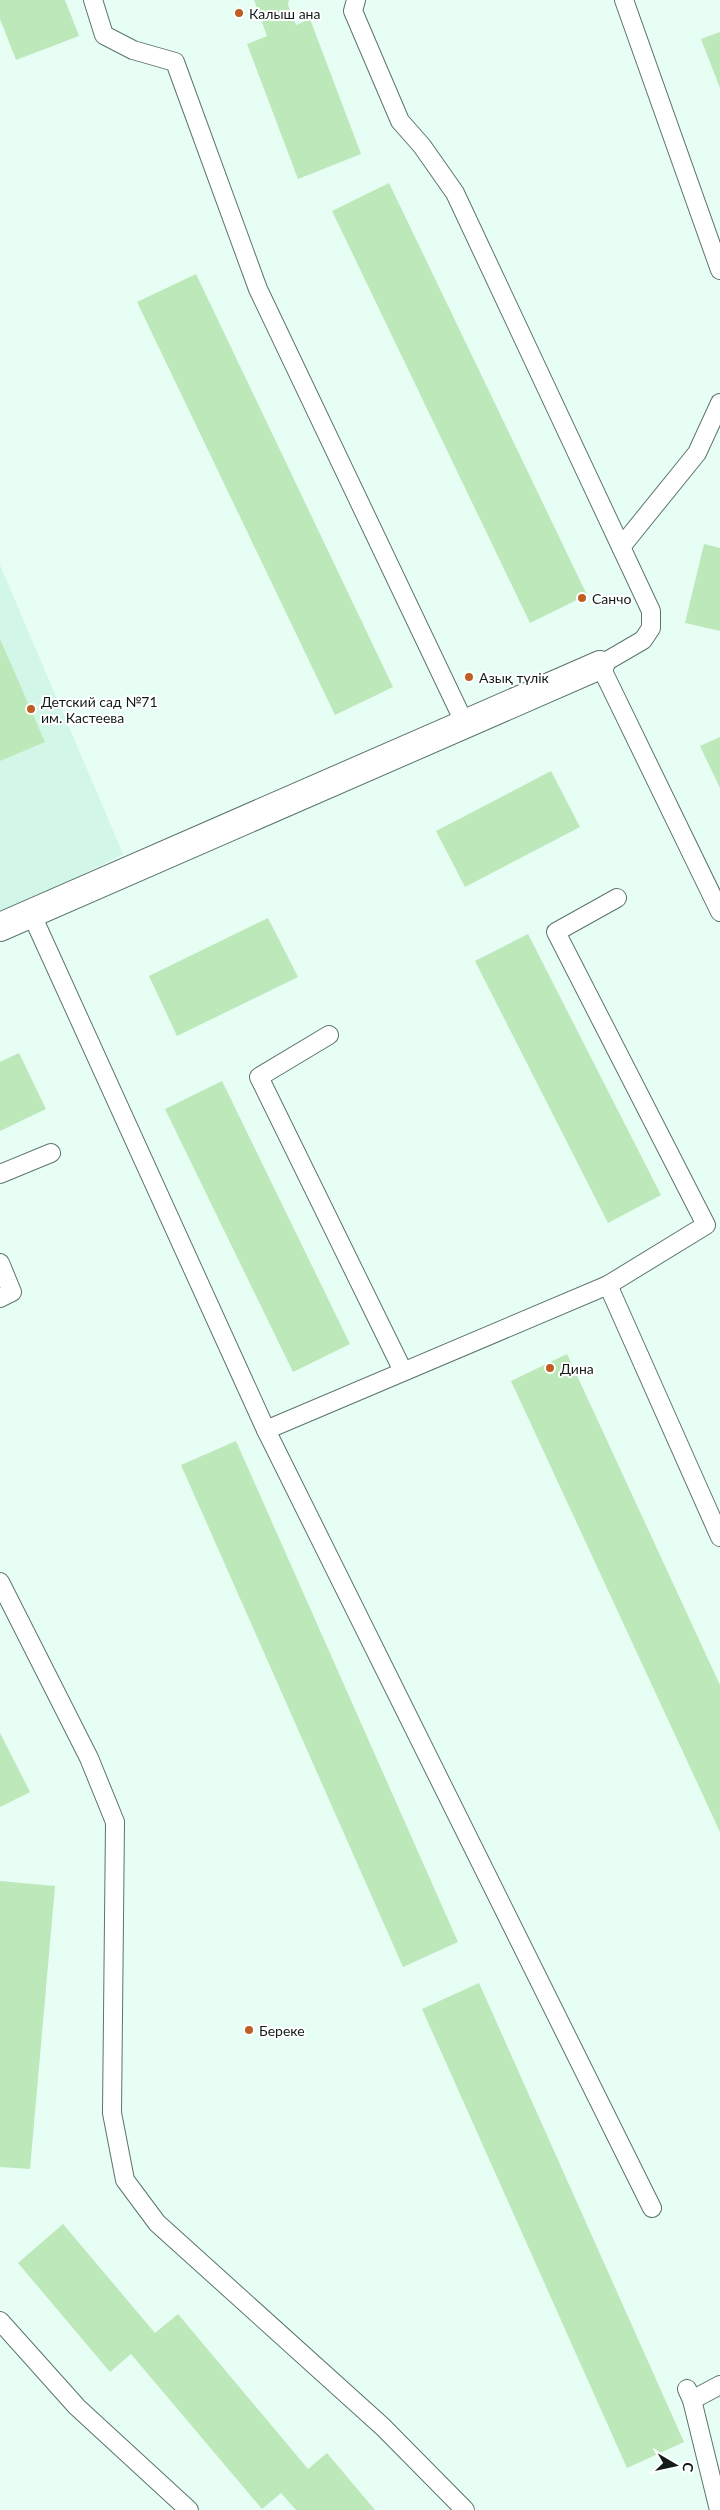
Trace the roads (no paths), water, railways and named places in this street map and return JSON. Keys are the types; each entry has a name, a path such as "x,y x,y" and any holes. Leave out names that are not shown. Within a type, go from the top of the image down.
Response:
{"street":[{"path":"0,927 600,665"}],"lane":[{"path":"93,0 104,35 133,50 175,62 258,289 465,724"},
{"path":"356,0 353,11 400,121 422,146 455,193 651,611 651,628 643,640 600,665 720,912"},
{"path":"624,0 720,270"},
{"path":"621,547 697,453 720,403"},
{"path":"266,1430 608,1285 706,1226 556,932 617,898"},
{"path":"31,913 266,1430 652,2208"},
{"path":"329,1035 259,1077 403,1371"},
{"path":"0,1174 51,1154"},
{"path":"0,1263 12,1292 0,1298"},
{"path":"608,1285 720,1538"},
{"path":"0,1582 90,1758 115,1822 112,2113 125,2180 157,2223 384,2427 465,2510"},
{"path":"0,2321 77,2407 189,2510"},
{"path":"719,2510 689,2394 720,2385"}],"place":[{"name":"Калыш ана","path":"239,13"},
{"name":"Санчо","path":"582,598"},
{"name":"Азық түлік","path":"469,677"},
{"name":"Детский сад №71 им. Кастеева","path":"31,709"},
{"name":"Дина","path":"550,1368"},
{"name":"Береке","path":"249,2030"}]}
